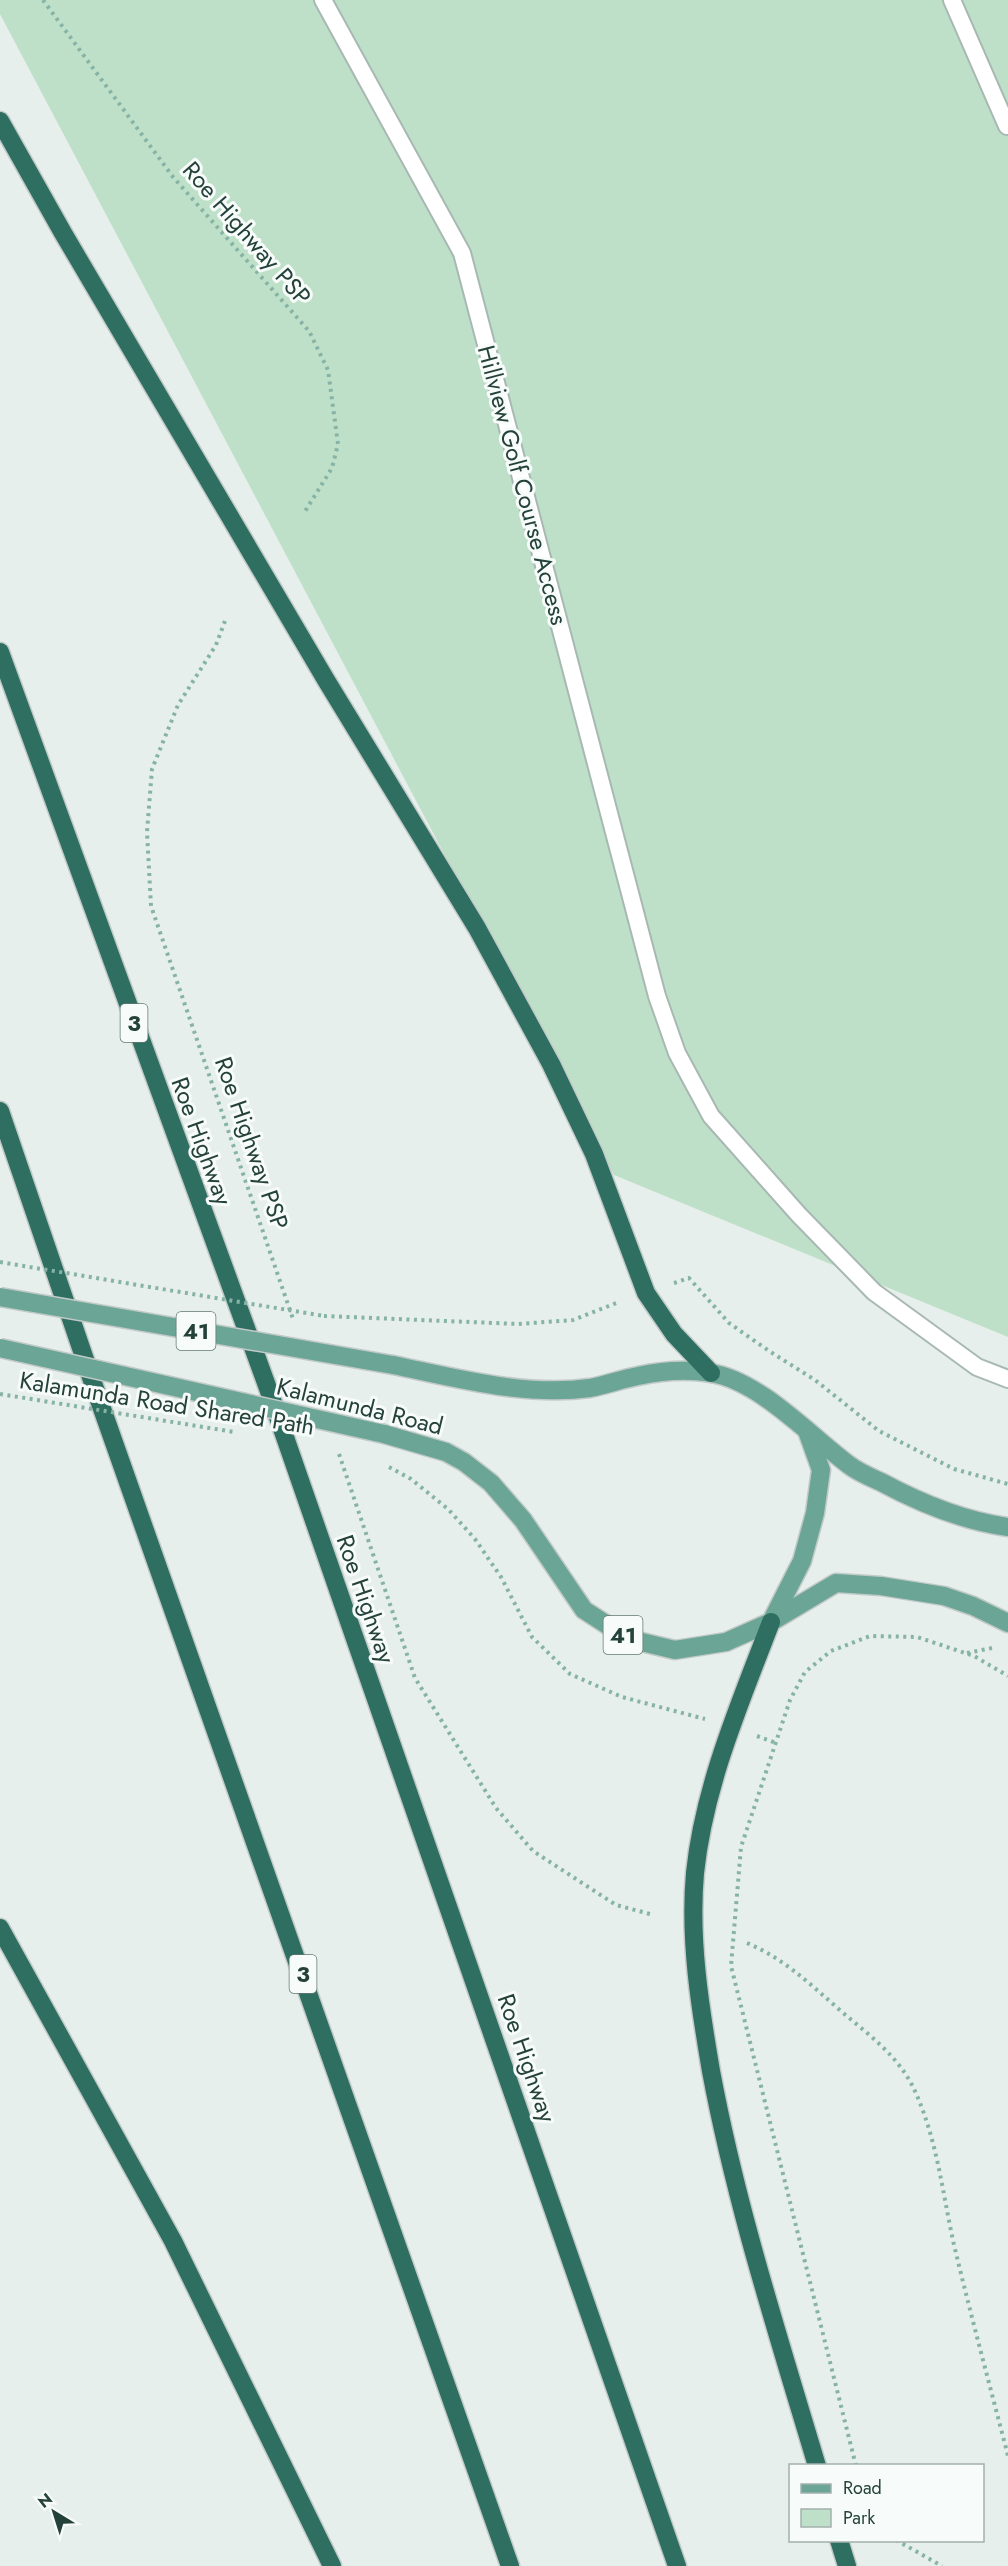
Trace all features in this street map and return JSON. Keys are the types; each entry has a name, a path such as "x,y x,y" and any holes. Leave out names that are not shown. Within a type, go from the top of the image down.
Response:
{"highway":[{"path":"0,121 63,234 320,670 477,928 551,1064 594,1154 646,1293 674,1334 711,1373"},
{"name":"Roe Highway","path":"0,652 270,1394 678,2566"},
{"name":"3","path":"0,1111 93,1383 510,2566"},
{"path":"771,1622 711,1787 696,1873 695,1947 701,2015 723,2134 755,2258 816,2464"},
{"path":"0,1929 173,2241 332,2566"},
{"path":"839,2542 847,2566"}],"main road":[{"name":"Kalamunda Road","path":"0,1298 393,1365 472,1381 540,1389 590,1388 639,1375 676,1371 711,1373 741,1382 806,1429 850,1466 916,1501 984,1524 1008,1527"},
{"name":"Kalamunda Road","path":"0,1348 384,1434 446,1452 464,1462 491,1483 524,1520 584,1610 629,1639 675,1650 726,1642 771,1622 836,1582 881,1586 944,1596 973,1606 1008,1623"},
{"path":"771,1622 802,1562 815,1513 821,1470 806,1429"}],"lane":[{"name":"Hillview Golf Course Access","path":"323,0 462,254 657,996 677,1053 711,1116 800,1215 874,1292 977,1367 1008,1379"},
{"path":"952,0 1007,126"}],"path":[{"name":"Roe Highway PSP","path":"43,0 173,177 309,331 328,370 338,444 332,468 304,513"},
{"name":"Roe Highway PSP","path":"225,621 216,645 178,705 152,769 147,832 152,906 293,1320"},
{"path":"0,1262 324,1316"},
{"name":"Kalamunda Road Shared Path","path":"0,1394 235,1433"},
{"path":"335,1443 415,1678 496,1808 533,1851 616,1905 650,1914"},
{"name":"Kalamunda Road Shared Path","path":"329,1448 341,1450"},
{"path":"856,2464 731,1966 741,1847 790,1700 805,1672 831,1651 870,1636 917,1637 965,1653 1008,1676"},
{"path":"965,1653 997,1648"},
{"path":"747,1943 766,1951 798,1971 890,2053 912,2086 929,2127 942,2173 947,2212 965,2292 1008,2456"},
{"path":"898,2542 942,2566"}],"green space":[{"path":"0,0 1008,0 1008,1337 614,1175 0,14"}]}
